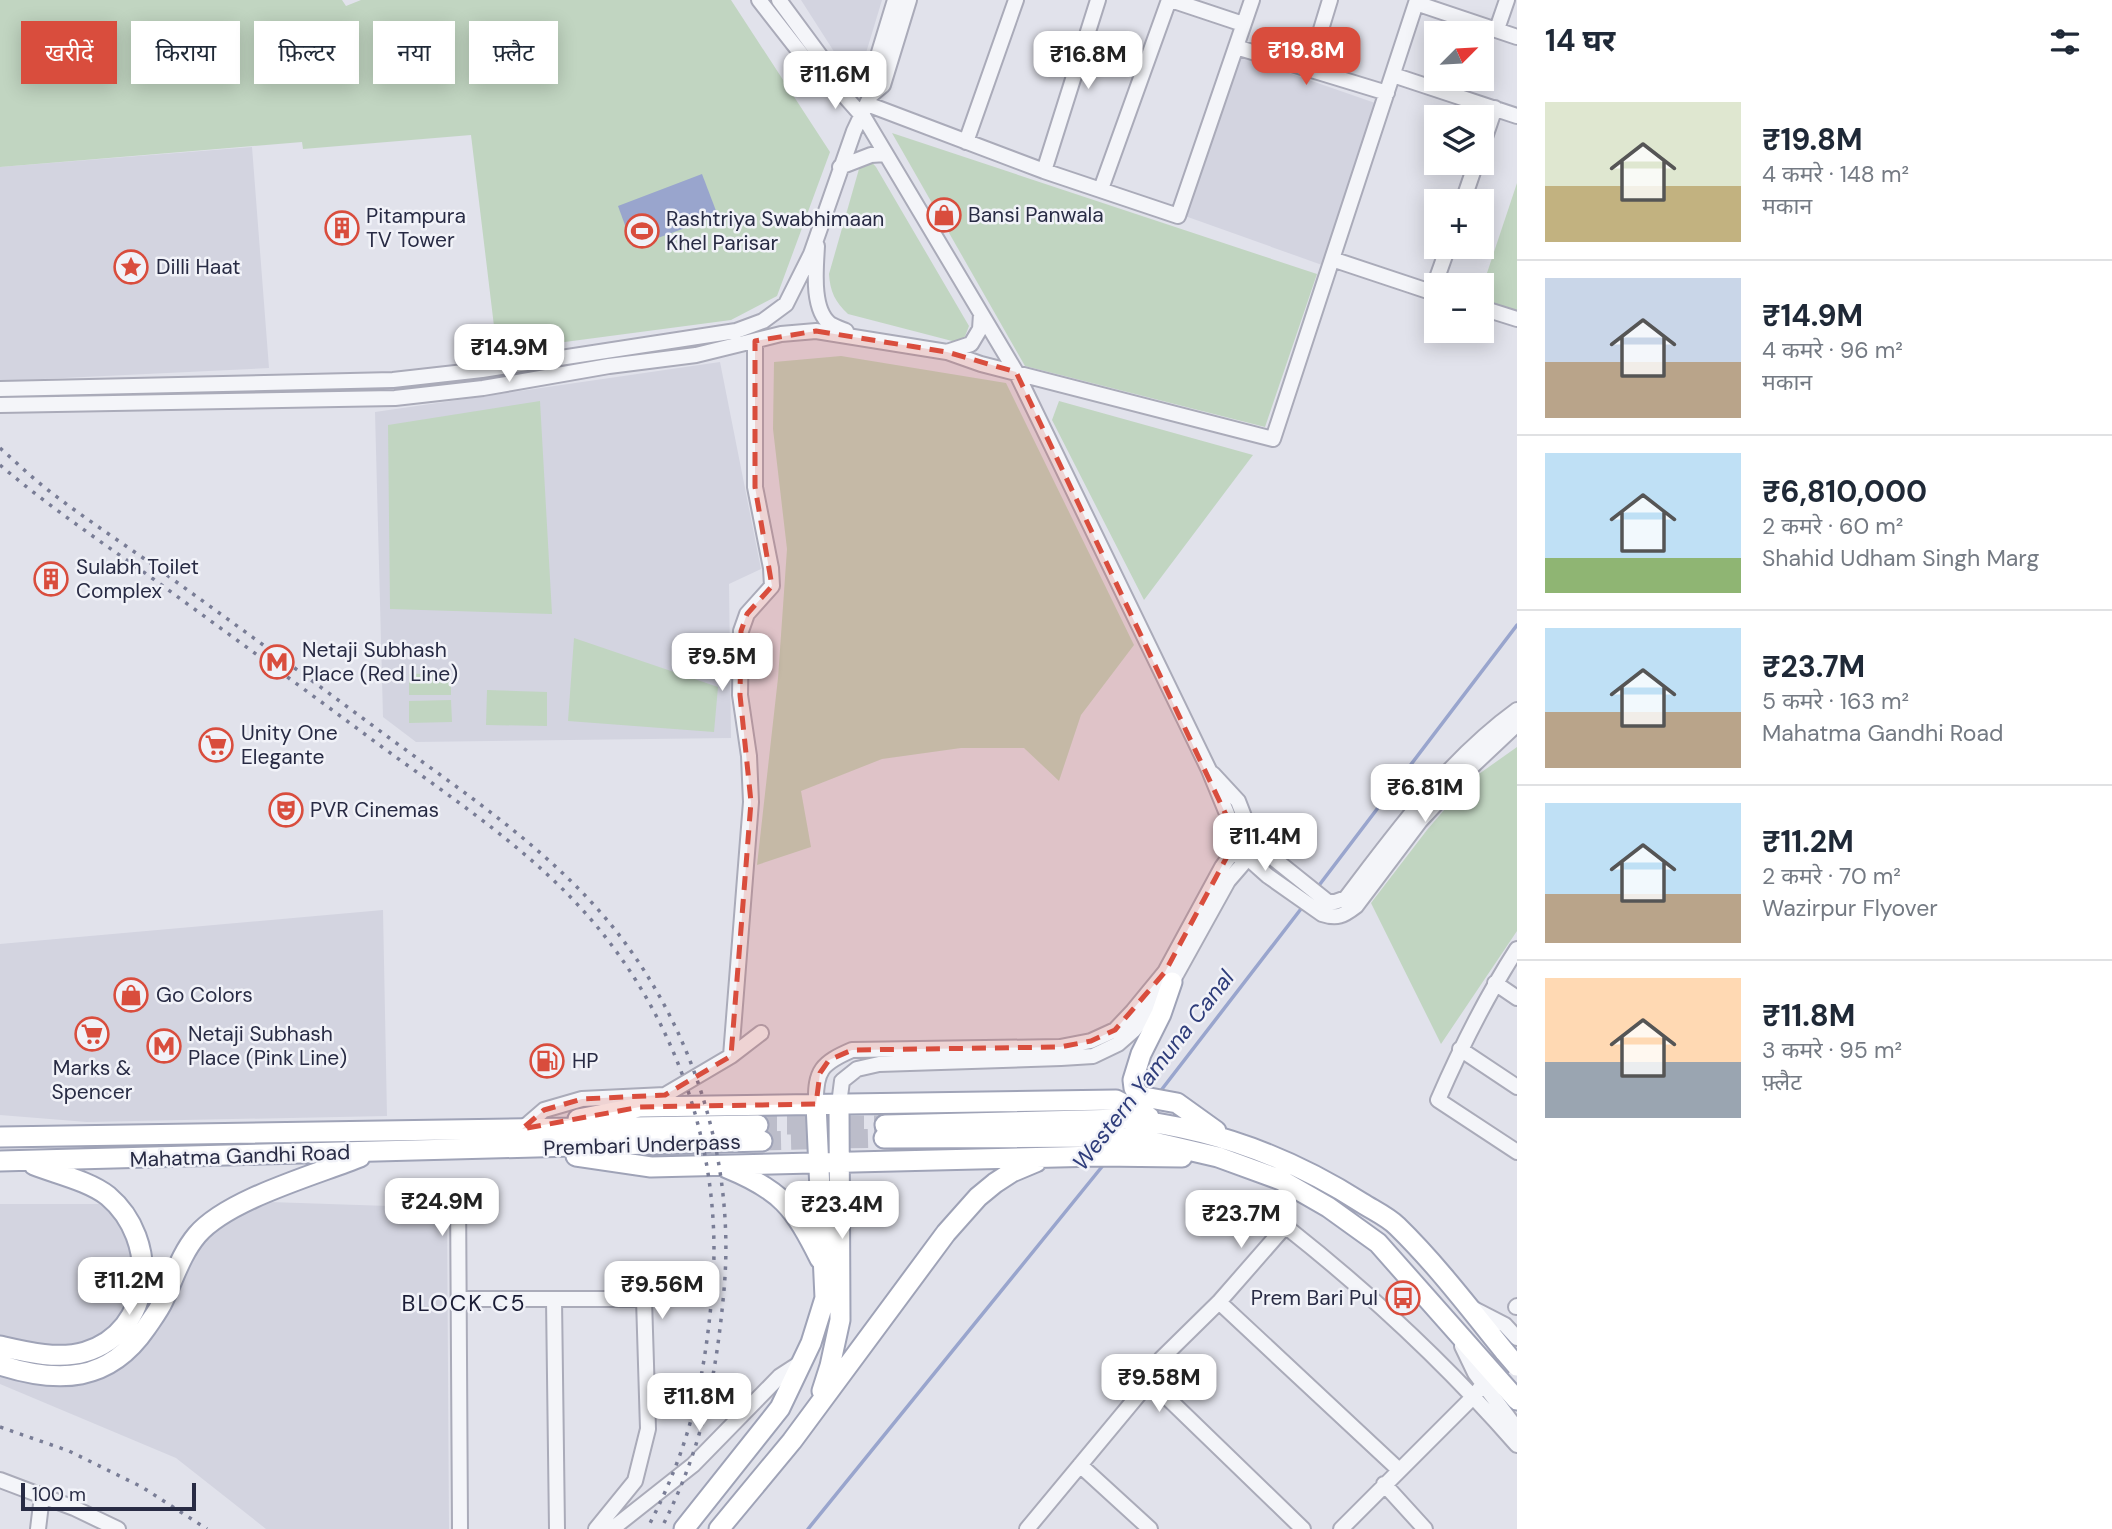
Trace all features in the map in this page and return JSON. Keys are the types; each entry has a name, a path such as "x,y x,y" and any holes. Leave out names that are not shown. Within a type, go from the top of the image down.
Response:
{"main road":[{"path":"1131,1107 1133,1080 1141,1054 1161,1014 1172,982"},
{"path":"522,1138 640,1107 1116,1100 1158,1122 1227,1138 1314,1175 1396,1225 1513,1352"},
{"path":"1227,1138 1177,1103 884,1131 1107,1137 1143,1148 1218,1157 1281,1180 1328,1207 1378,1243 1454,1328 1482,1383 1517,1400"},
{"path":"684,1529 780,1408 811,1343 825,1298 816,1104"},
{"path":"817,1405 830,1366 840,1320 839,1104"},
{"name":"Prembari Underpass","path":"522,1138 760,1133"},
{"name":"Mahatma Gandhi Road","path":"0,1137 522,1138"},
{"path":"522,1138 651,1167 1099,1156 1143,1148"},
{"name":"Mahatma Gandhi Road","path":"0,1161 374,1152 522,1138"},
{"path":"0,1365 60,1377 89,1373 115,1361 136,1342 162,1303 178,1264 197,1234 217,1218 249,1200 374,1152"},
{"path":"719,1529 792,1441 946,1233 978,1197 1012,1172 1054,1157"},
{"path":"0,1346 52,1355 82,1353 103,1344 121,1331 131,1319 143,1282 143,1257 136,1233 124,1212 106,1195 24,1161"},
{"path":"720,1165 771,1189 793,1212 825,1269"}],"street":[{"path":"759,0 820,78 834,83 867,105 1044,171 1178,216 1252,0"},
{"path":"779,0 830,69 834,83"},
{"path":"895,0 870,82 867,105 886,154 1016,372 1209,770 1241,840 1237,854 1248,859 1290,892 1338,917 1356,906 1420,821 1462,776 1517,724"},
{"path":"0,388 393,380 482,370 736,331 763,321 786,304 811,254 840,167 867,105 883,85 909,0"},
{"path":"966,142 1016,0"},
{"path":"1044,171 1098,0"},
{"path":"1101,190 1170,0 1243,24"},
{"path":"1309,69 1330,0"},
{"path":"1497,29 1507,0"},
{"path":"0,405 395,398 484,388 609,366 696,355 780,334 816,331 947,352 981,364 1272,439 1417,1 1517,37"},
{"path":"1236,47 1387,93"},
{"path":"1393,75 1517,116"},
{"path":"840,167 871,155 886,154"},
{"path":"818,233 816,284 819,303 828,323 863,340"},
{"path":"1332,259 1424,290"},
{"path":"947,352 971,344 980,330 981,312"},
{"path":"1494,312 1517,319"},
{"path":"731,1056 751,802 749,756 740,695 741,631 747,614 772,586 755,487 755,341"},
{"path":"606,351 609,366"},
{"path":"289,383 290,401"},
{"path":"1325,908 1346,898 1411,813 1467,753 1497,724 1517,710"},
{"path":"816,1104 820,1073 829,1060 852,1050 1060,1047 1091,1041 1115,1030 1165,972 1222,867 1241,840 1255,834 1262,849 1304,881 1325,908"},
{"path":"839,1104 842,1081 857,1069 879,1064 1093,1056 1118,1044 1134,1030 1172,982 1228,881 1248,859 1256,857 1261,851 1261,844"},
{"path":"1517,949 1495,983 1460,1049 1438,1100 1517,1152"},
{"path":"1495,983 1517,998"},
{"path":"522,1138 544,1110 582,1099 666,1094 731,1056 761,1033"},
{"path":"1460,1049 1517,1087"},
{"path":"412,1189 458,1188 460,1529"},
{"path":"1027,1529 1150,1381 1161,1359 1219,1302 1282,1230 1290,1230 1482,1383 1517,1429"},
{"path":"460,1299 644,1298 648,1429 635,1480 596,1529"},
{"path":"554,1299 557,1529"},
{"path":"1219,1302 1398,1469"},
{"path":"612,1529 693,1465 780,1376 800,1363"},
{"path":"1150,1381 1303,1529"},
{"path":"1482,1383 1517,1445"},
{"path":"1341,1529 1482,1383"},
{"path":"1080,1465 1150,1529"},
{"path":"0,1480 118,1529"},
{"path":"1384,1484 1425,1529"},
{"path":"38,1529 43,1496"}],"highlighted area":[{"path":"816,331 947,352 1016,372 1237,838 1165,972 1115,1030 1091,1041 1060,1047 852,1050 829,1060 820,1073 816,1104 640,1107 522,1129 544,1110 582,1099 665,1095 731,1056 751,802 740,695 741,631 747,614 772,586 755,487 755,341"}],"shaded area":[{"path":"801,0 882,0 856,86"},
{"path":"1240,56 1378,104 1322,265 1185,216"},
{"name":"Dilli Haat","path":"252,147 269,368 0,381 0,167"},
{"path":"720,362 761,569 729,584 731,738 416,742 383,717 375,412"},
{"path":"383,910 387,1116 87,1122 0,1115 0,944"},
{"path":"270,1202 447,1208 449,1529 266,1529 176,1458 0,1384 0,1204 105,1204 123,1227 133,1256 130,1294 118,1318 161,1323 183,1268 210,1233 234,1214"}],"green space":[{"name":"Rashtriya Swabhimaan Khel Parisar","path":"0,0 342,0 346,6 361,0 731,0 830,152 777,296 731,320 497,351 471,135 303,149 302,142 0,167"},
{"path":"892,133 1317,274 1265,427 1025,366"},
{"path":"869,159 969,326 964,339 956,342 848,314 834,296 829,274 861,162"},
{"path":"1517,183 1517,317 1494,309 1494,273 1487,273 1494,259"},
{"path":"841,356 1006,383 1134,645 1081,715 1059,781 1024,748 961,748 882,759 801,791 811,847 757,865 778,678 787,549 773,429 774,362"},
{"path":"540,401 552,614 390,609 388,425"},
{"path":"1059,401 1253,455 1144,600 1052,420"},
{"path":"574,638 718,687 714,732 568,721"},
{"path":"451,673 451,695 409,695 409,674"},
{"path":"487,690 547,692 547,726 486,725"},
{"path":"451,700 452,722 409,723 409,701"},
{"path":"1517,747 1517,931 1441,1044 1371,903 1469,781"}],"water":[{"path":"702,174 718,216 633,247 618,206"}],"waterway":[{"name":"Western Yamuna Canal","path":"1317,888 1517,625"},
{"name":"Western Yamuna Canal","path":"1159,1093 1304,905"},
{"name":"Western Yamuna Canal","path":"808,1529 1105,1163"}],"tunnel":[{"path":"758,1125 885,1125"},
{"path":"762,1141 884,1138"}],"railway":[{"path":"0,448 62,501 472,798 527,841 602,914 633,954 660,997 682,1042 714,1139 726,1240 721,1323 705,1413 687,1470 661,1529"},
{"path":"0,465 55,509 463,806 519,850 571,897 625,963 651,1006 673,1051 690,1097 703,1145 711,1194 714,1244 709,1327 699,1387 674,1471 647,1529"},
{"path":"0,1427 69,1451 142,1487 207,1529"}],"place":[{"name":"Bansi Panwala","path":"944,215"},
{"name":"Pitampura TV Tower","path":"342,228"},
{"name":"Rashtriya Swabhimaan Khel Parisar","path":"642,231"},
{"name":"Dilli Haat","path":"131,267"},
{"name":"Sulabh Toilet Complex","path":"51,579"},
{"name":"Netaji Subhash Place (Red Line)","path":"277,662"},
{"name":"Unity One Elegante","path":"216,745"},
{"name":"PVR Cinemas","path":"286,810"},
{"name":"Go Colors","path":"131,995"},
{"name":"Marks & Spencer","path":"92,1034"},
{"name":"Netaji Subhash Place (Pink Line)","path":"164,1046"},
{"name":"HP","path":"547,1061"},
{"name":"Prem Bari Pul","path":"1403,1298"}],"district":[{"name":"BLOCK C5","path":"464,1303"}]}
